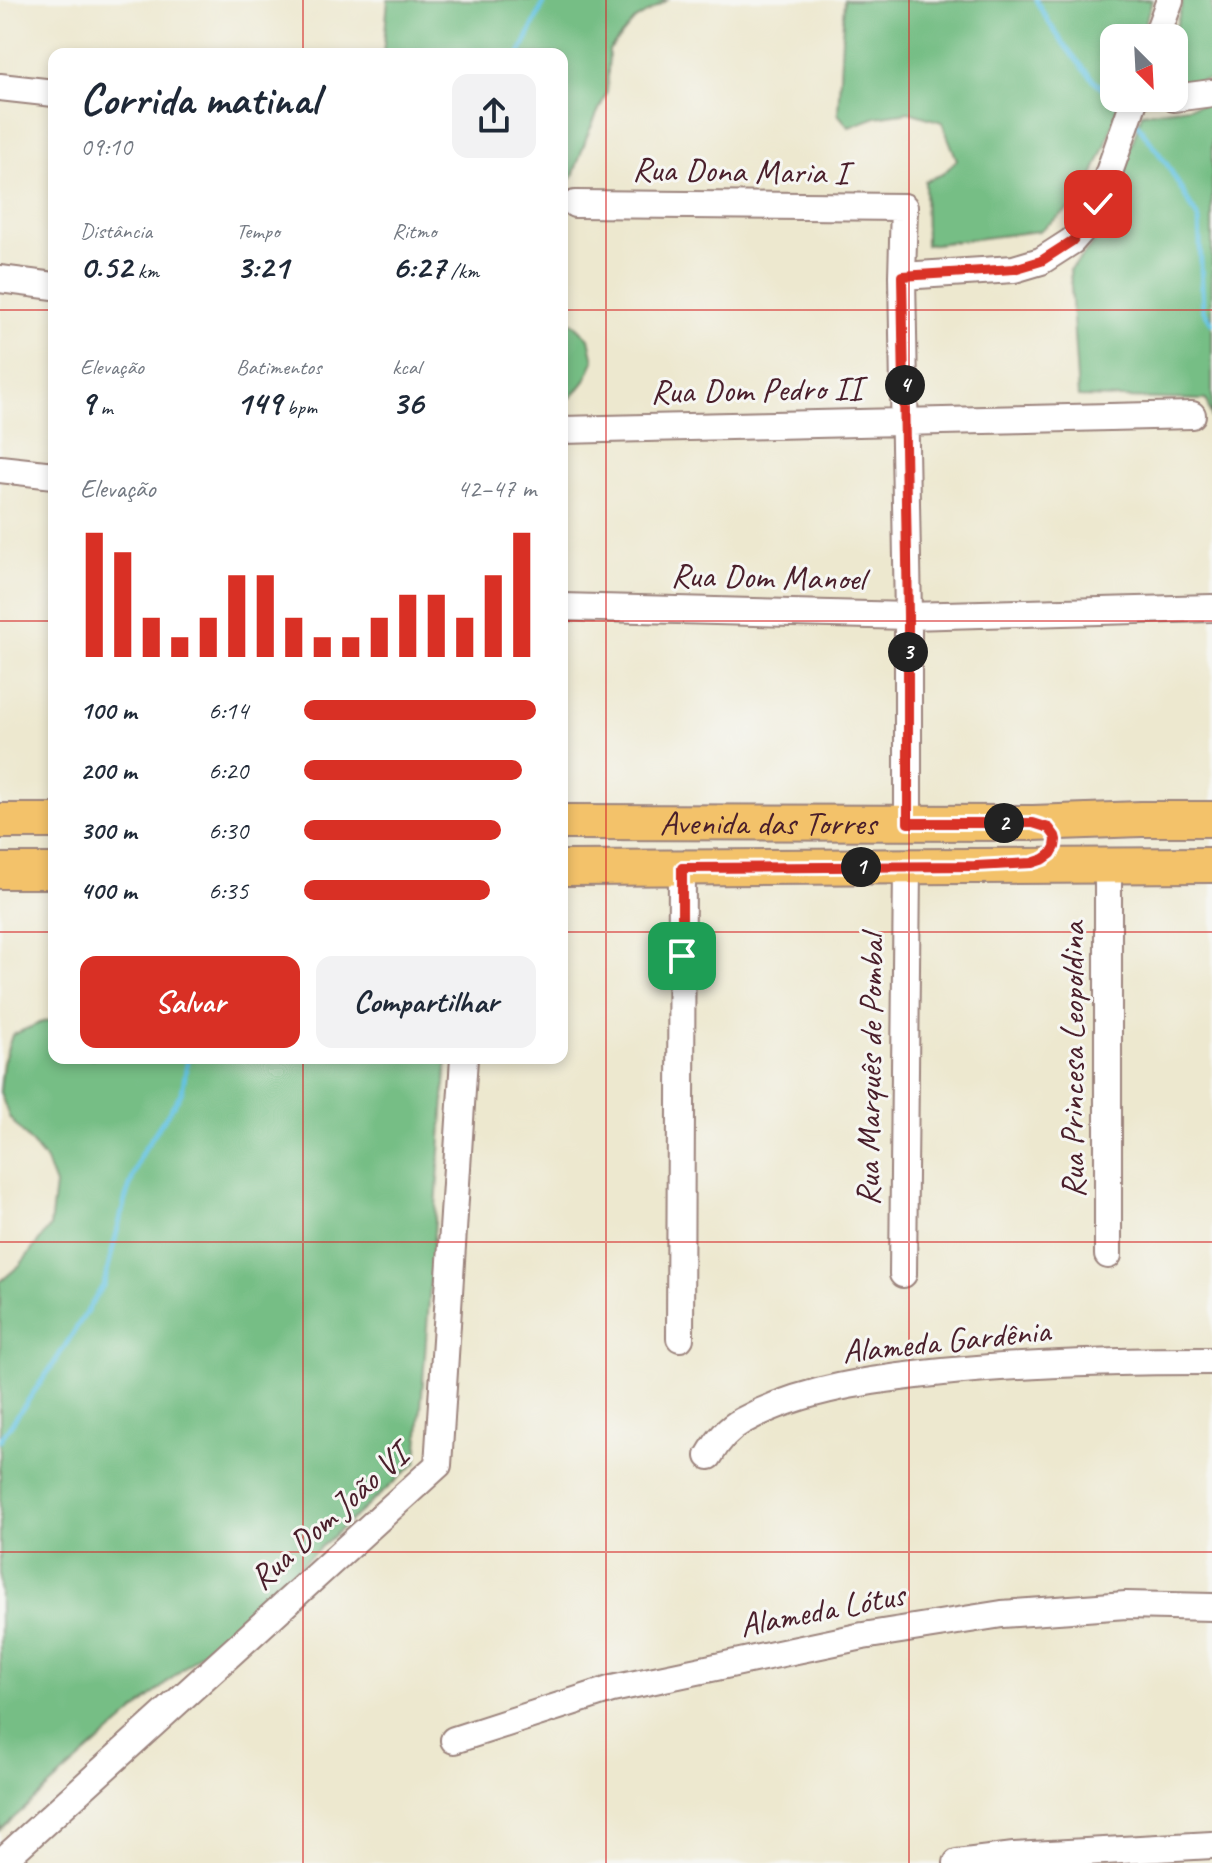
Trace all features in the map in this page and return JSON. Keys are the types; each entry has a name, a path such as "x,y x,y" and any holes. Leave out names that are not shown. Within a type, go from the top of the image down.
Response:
{"main road":[{"name":"Avenida das Torres","path":"568,822 1033,823 1212,819"},
{"path":"0,821 48,821"},
{"path":"976,866 1032,863 1051,854 1055,847 1053,832 1033,823"},
{"name":"Avenida das Torres","path":"568,868 1212,865"},
{"path":"0,871 48,871"}],"street":[{"path":"1161,24 1170,0"},
{"path":"0,87 48,92"},
{"path":"1188,96 1212,93"},
{"path":"908,823 906,421 902,276 1014,269 1041,261 1072,241 1087,224 1098,204 1131,112"},
{"name":"Rua Dona Maria I","path":"575,204 904,207 902,276"},
{"path":"0,279 48,285"},
{"name":"Rua Dom Pedro II","path":"568,430 1192,415"},
{"path":"0,469 48,474"},
{"name":"Rua Dom Manoel","path":"568,607 908,616 1212,608"},
{"name":"Rua Princesa Leopoldina","path":"1108,866 1108,1255"},
{"name":"Rua Marquês de Pombal","path":"903,1274 907,867"},
{"path":"680,1338 682,868"},
{"name":"Rua Dom João VI","path":"0,1862 438,1465 464,1064"},
{"name":"Alameda Gardênia","path":"709,1456 720,1439 740,1422 828,1389 888,1378 996,1367 1212,1361"},
{"name":"Alameda Lótus","path":"454,1740 612,1689 863,1636 1002,1614 1126,1605 1212,1607"},
{"path":"957,1863 1014,1856 1212,1845"},
{"path":"1184,1846 1209,1863"}],"green space":[{"path":"388,0 667,0 634,21 609,50 607,92 568,182 568,48 384,48"},
{"path":"844,0 1152,0 1144,24 1100,24 1100,112 1116,112 1083,199 1039,231 926,245 925,181 943,174 957,160 942,122 909,112 876,117 849,127 838,114"},
{"path":"1183,0 1212,0 1212,79 1188,83 1188,24 1177,24"},
{"path":"1212,104 1212,419 1206,400 1078,397 1070,270 1103,233 1142,113 1188,112 1188,107"},
{"path":"572,322 589,338 594,361 585,381 568,398 568,323"},
{"path":"48,1021 48,1064 447,1064 417,1462 0,1830 0,1282 20,1265 50,1227 55,1185 45,1159 9,1117 0,1092 3,1063 12,1035"}],"waterway":[{"path":"523,48 545,0"},
{"path":"1036,0 1054,30 1100,87"},
{"path":"1136,122 1168,166 1199,220 1203,309 1212,323"},
{"path":"0,1440 53,1365 104,1284 125,1200 141,1154 182,1092 187,1064"}],"route":[{"path":"682,956 682,868 1032,863 1044,859 1055,847 1053,832 1033,823 908,823 906,421 902,276 1014,269 1041,261 1072,241 1087,224 1098,204"}]}
